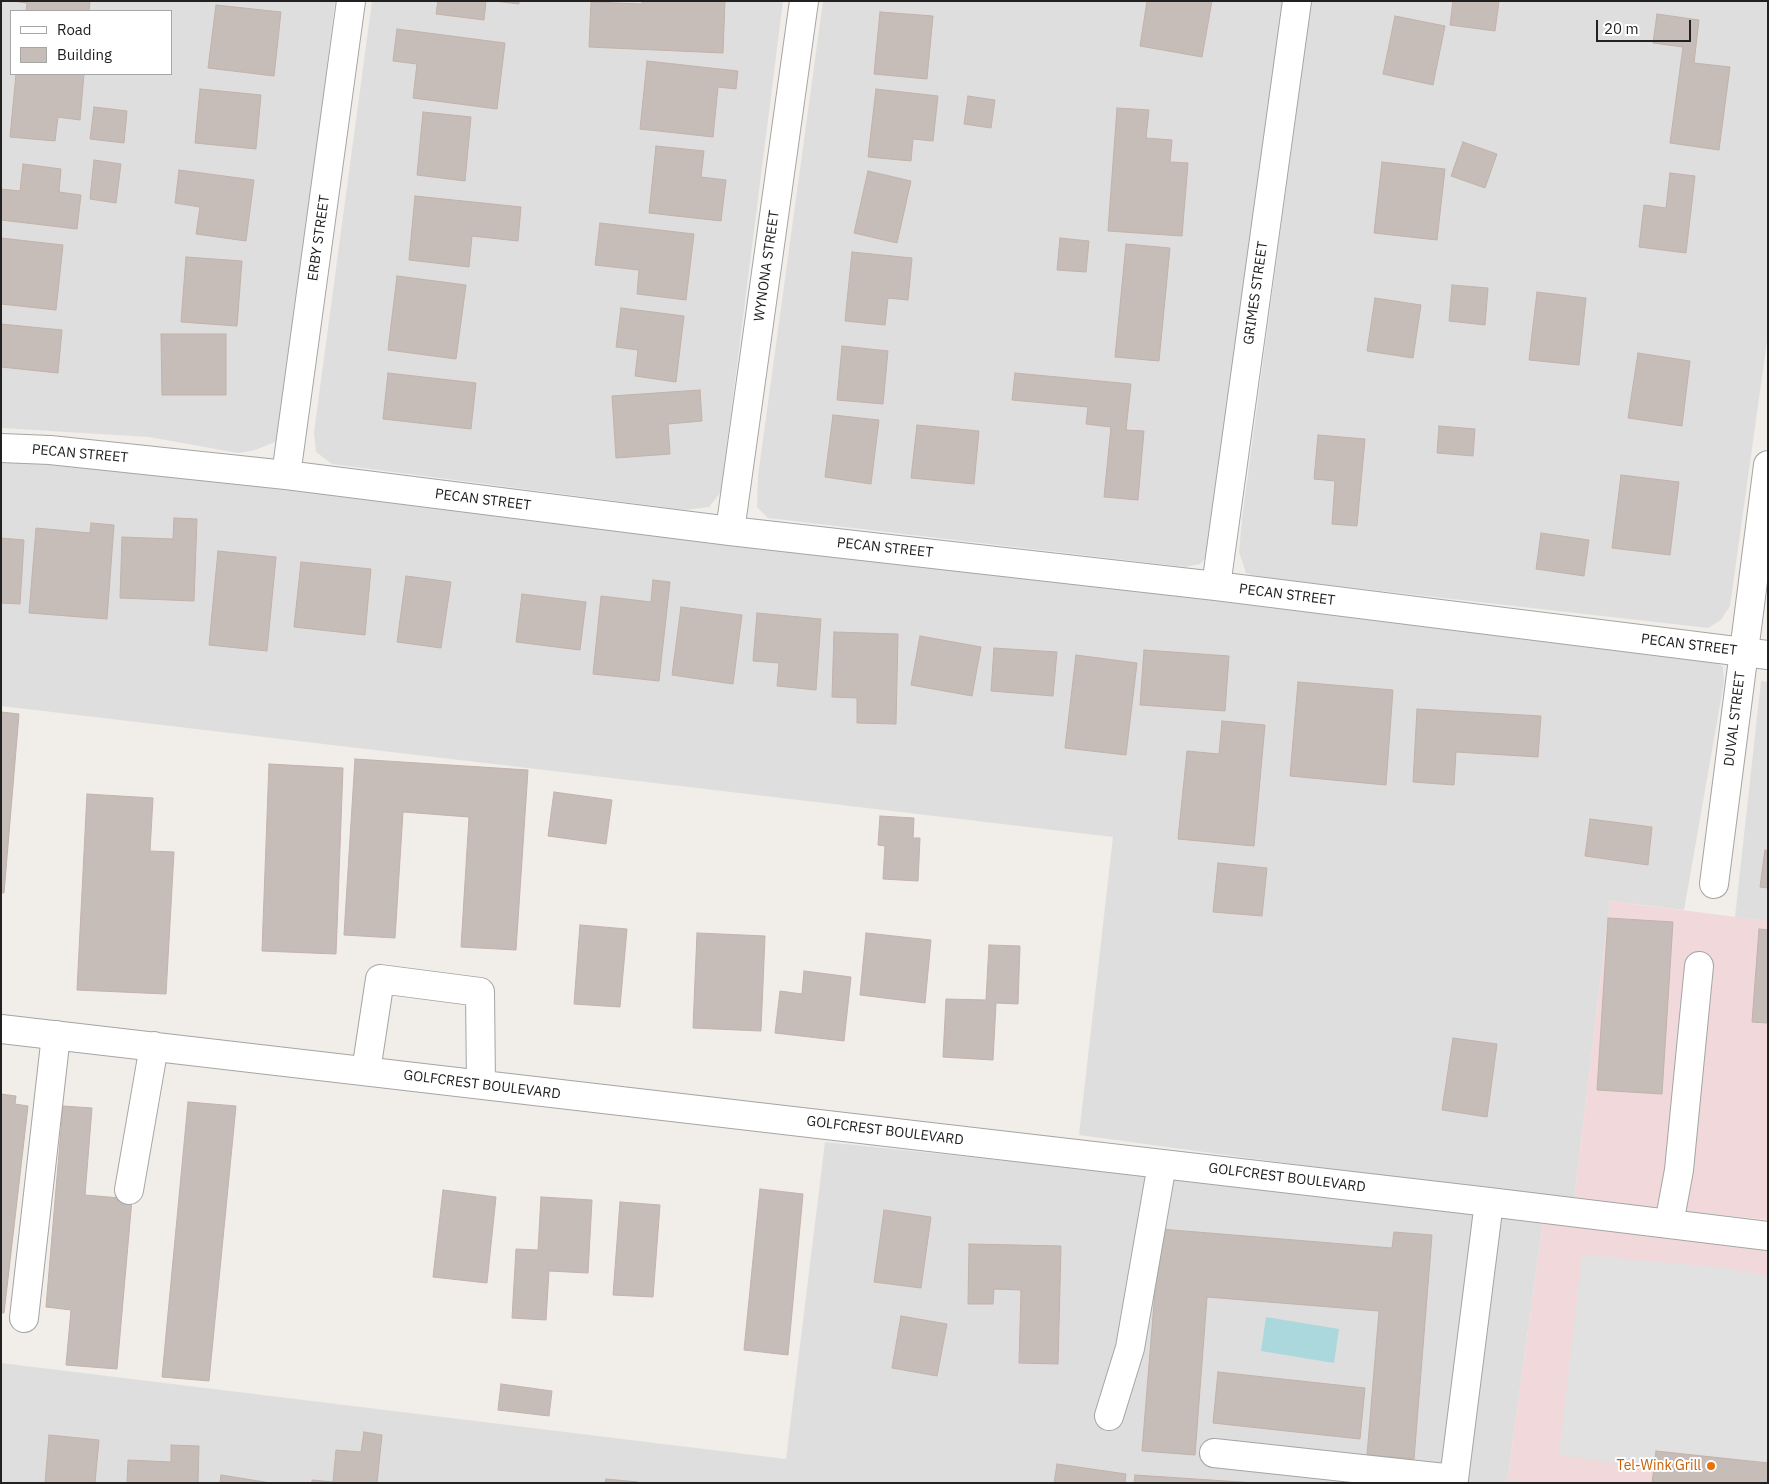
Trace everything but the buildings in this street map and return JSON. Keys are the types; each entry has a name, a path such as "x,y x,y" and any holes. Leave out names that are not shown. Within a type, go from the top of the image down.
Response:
{"street":[{"name":"ERBY STREET","path":"286,475 351,1"},
{"name":"WYNONA STREET","path":"730,531 804,1"},
{"name":"GRIMES STREET","path":"1216,586 1297,1"},
{"name":"PECAN STREET","path":"1,448 50,450 286,475 730,531 1216,586 1756,653"},
{"name":"DUVAL STREET","path":"1714,884 1756,653 1768,465"},
{"path":"1669,1224 1679,1170 1699,966"},
{"path":"366,1071 380,979 480,992 481,1084"},
{"name":"GOLFCREST BOULEVARD","path":"1,1029 1768,1236"},
{"path":"24,1318 56,1035"},
{"path":"130,1190 154,1046"},
{"path":"1109,1416 1130,1348 1162,1164"},
{"path":"1214,1453 1454,1479 1489,1202"}],"shaded area":[{"path":"1,1 335,1 284,420 275,442 255,450 238,453 149,437 1,428"},
{"path":"372,1 783,1 721,492 709,507 685,510 332,464 316,452 314,432"},
{"path":"823,1 1284,1 1212,551 1200,564 1185,567 768,518 757,507 758,476"},
{"path":"1311,1 1768,1 1768,334 1730,606 1721,620 1708,628 1259,577 1246,573 1239,552 1242,519"},
{"path":"1,457 45,460 424,505 607,530 1125,589 1391,622 1710,657 1723,667 1724,682 1684,910 1610,901 1574,1200 1410,1180 1079,1135 1113,837 1,706"},
{"path":"1761,681 1768,682 1768,921 1735,917"},
{"path":"1610,901 1768,921 1768,1220 1574,1200"},
{"path":"825,1142 1086,1169 1543,1221 1507,1483 1,1483 1,1363 786,1459"},
{"path":"1543,1221 1768,1249 1768,1483 1507,1483"},
{"path":"1582,1255 1717,1267 1768,1276 1768,1463 1656,1451 1654,1468 1559,1455"}],"water":[{"path":"1266,1317 1339,1329 1334,1363 1261,1351"}],"place":[{"name":"Tel-Wink Grill","path":"1711,1466"}]}
